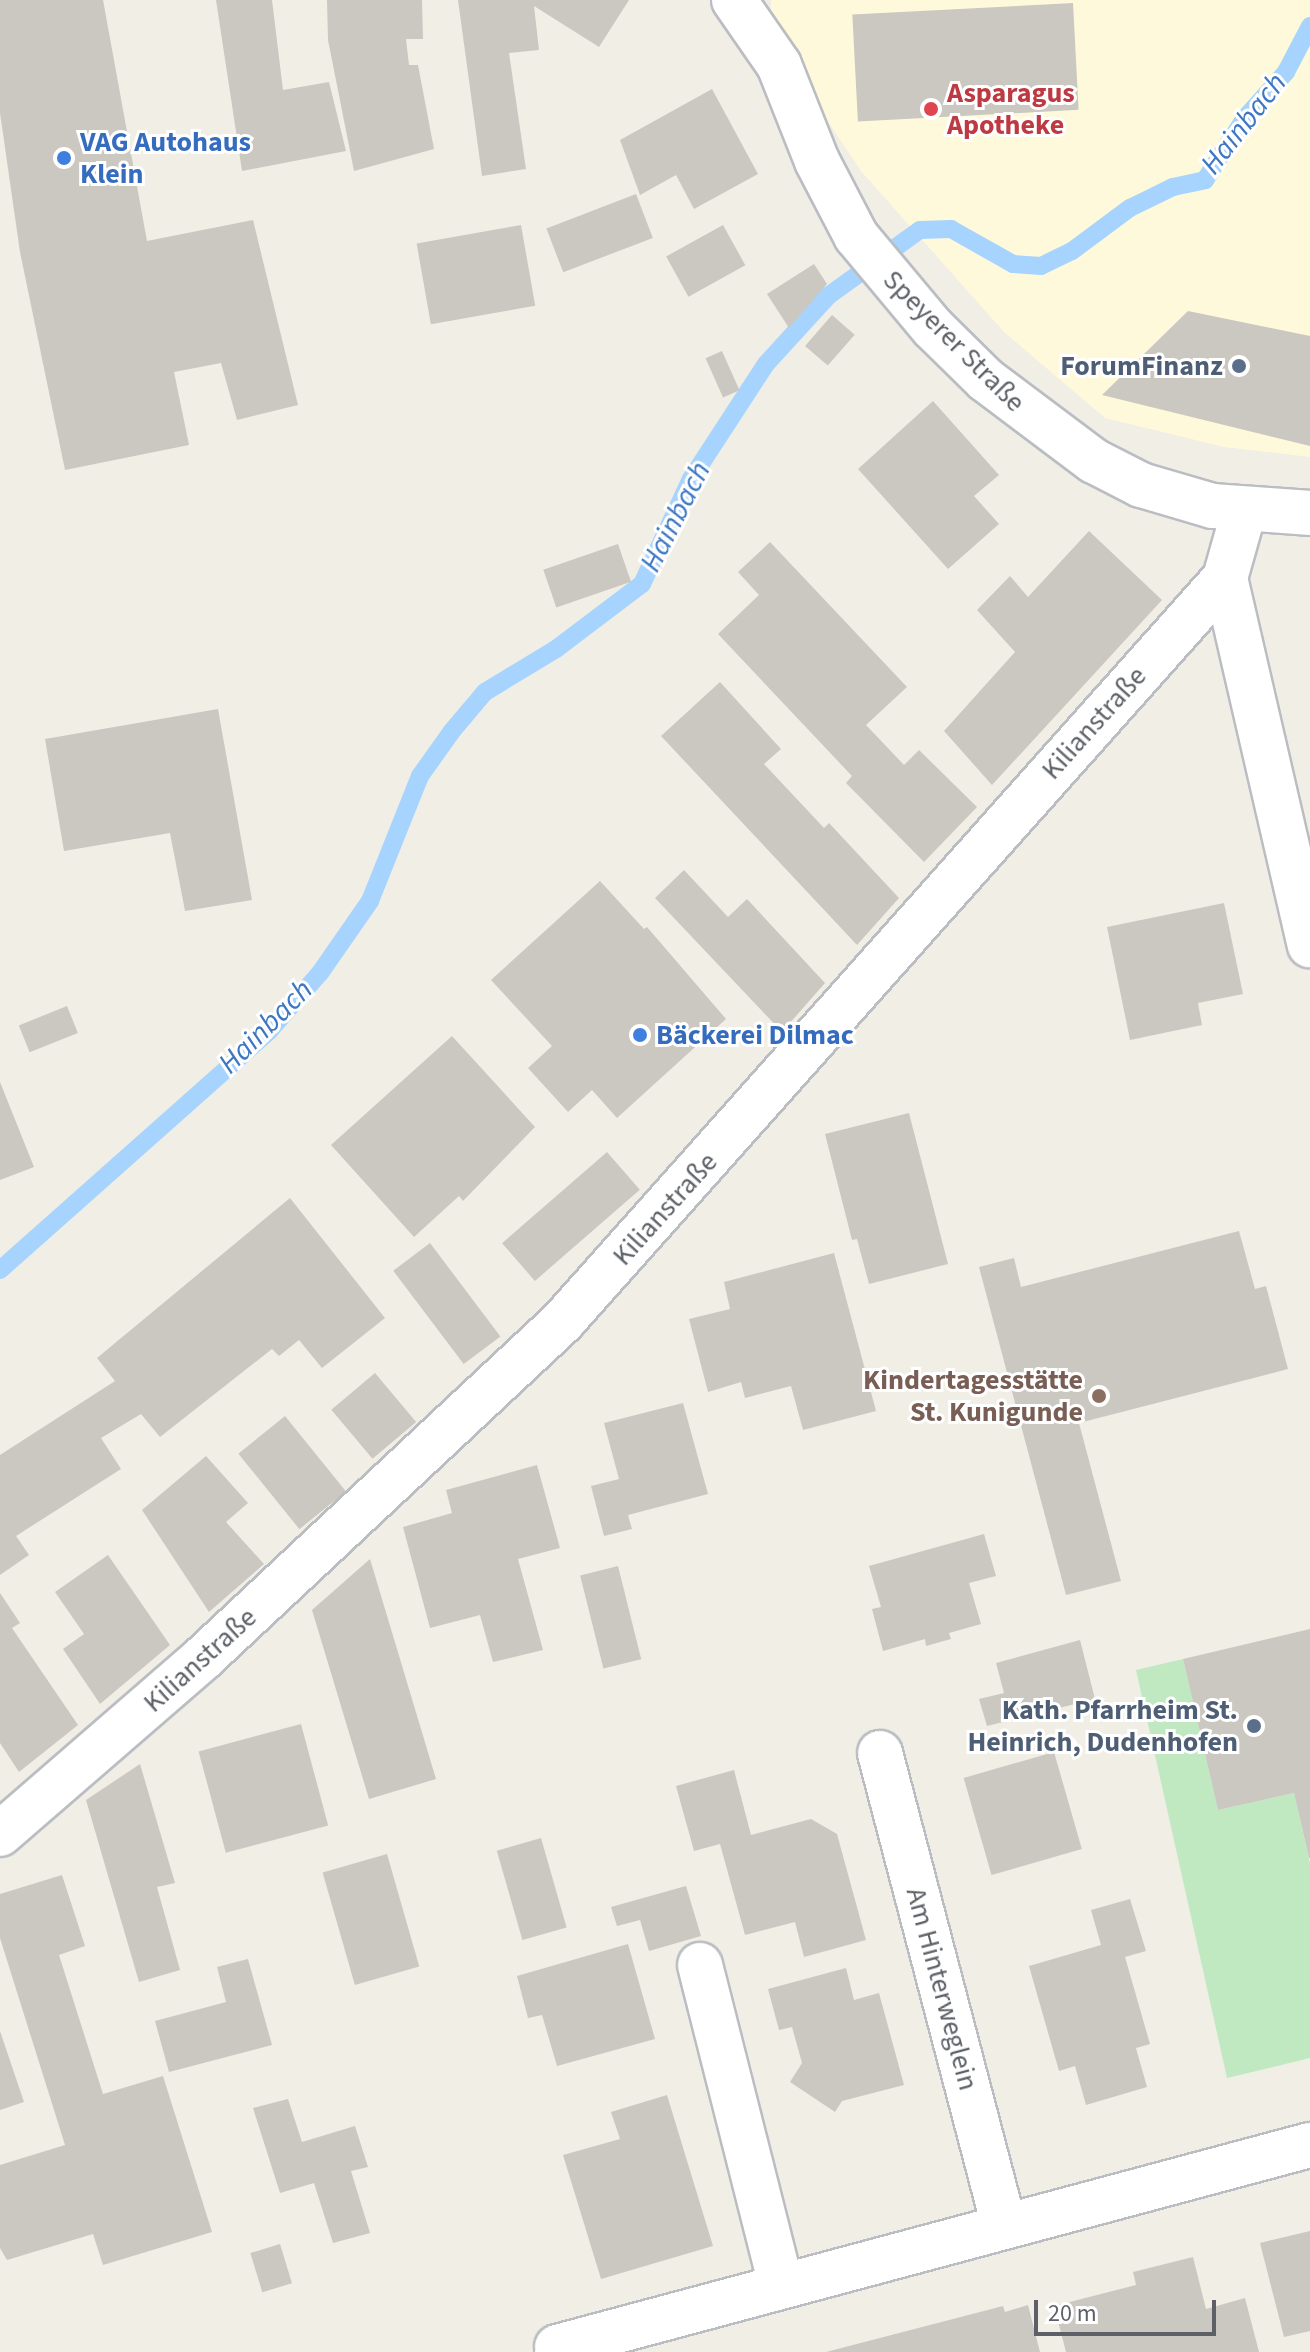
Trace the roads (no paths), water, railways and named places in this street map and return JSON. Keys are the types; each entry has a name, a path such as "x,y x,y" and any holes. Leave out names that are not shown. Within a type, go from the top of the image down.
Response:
{"street":[{"name":"Speyerer Straße","path":"734,0 779,65 817,161 856,236 890,280 986,380 1094,461 1168,494 1244,511 1310,513"},
{"name":"Kilianstraße","path":"0,1834 203,1658 563,1321 1225,578 1244,511"},
{"path":"1225,578 1310,945"},
{"name":"Am Hinterweglein","path":"880,1753 1004,2224"},
{"path":"700,1965 781,2285"},
{"path":"557,2347 1004,2224 1310,2145"}],"waterway":[{"name":"Hainbach","path":"0,1270 269,1031 320,973 370,901 420,776 452,731 485,692 556,649 642,584 691,479 766,364 828,296 920,230 951,229 1013,264 1041,266 1072,251 1130,208 1173,187 1205,180 1245,118 1286,72 1310,26"}],"place":[{"name":"Asparagus Apotheke","path":"931,109"},
{"name":"VAG Autohaus Klein","path":"64,158"},
{"name":"ForumFinanz","path":"1239,366"},
{"name":"Bäckerei Dilmac","path":"640,1035"},
{"name":"Kindertagesstätte St. Kunigunde","path":"1099,1396"},
{"name":"Kath. Pfarrheim St. Heinrich, Dudenhofen","path":"1254,1726"}]}
